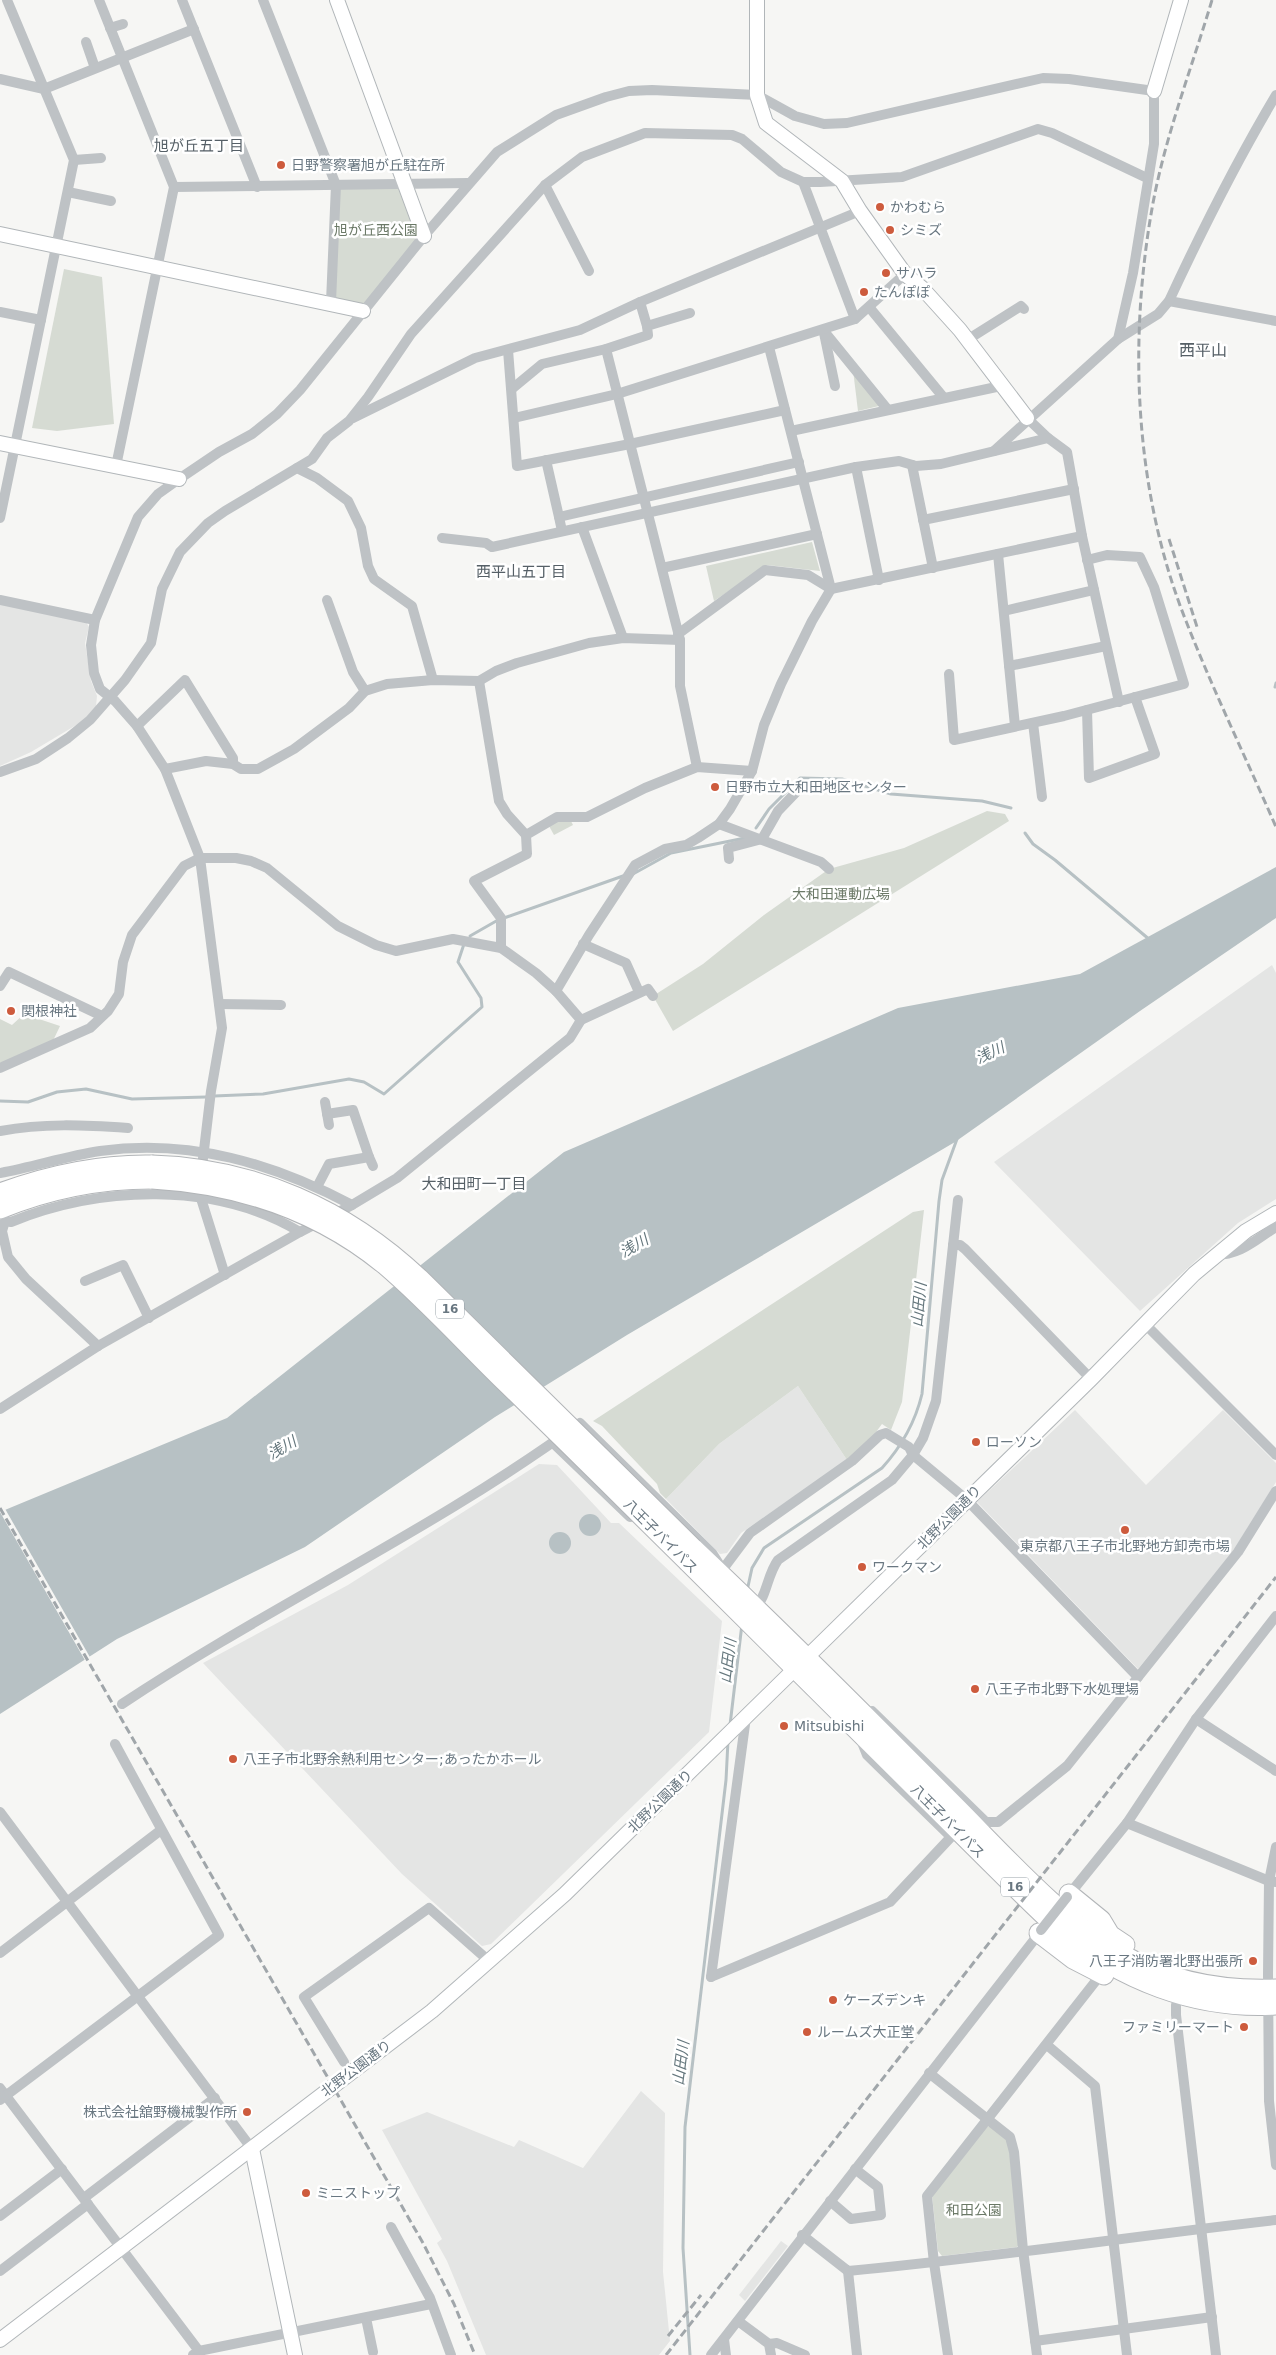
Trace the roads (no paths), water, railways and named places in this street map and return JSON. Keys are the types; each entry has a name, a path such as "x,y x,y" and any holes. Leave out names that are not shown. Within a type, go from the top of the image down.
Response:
{"highway":[{"name":"八王子バイパス","path":"0,1193 29,1183 76,1171 123,1166 262,1197 309,1216 364,1249 415,1293 690,1555 750,1626 848,1698 1018,1868 1093,1936 1124,1956 1182,1979 1272,1998"},
{"name":"八王子バイパス","path":"1,1222 66,1187 131,1179 152,1172"},
{"name":"八王子バイパス","path":"690,1555 727,1578 754,1606 858,1732 1058,1928 1101,1960 1148,1984 1178,1994 1230,2004 1272,1998"},
{"path":"1040,1931 1073,1959 1145,1994 1176,2005 1241,2012 1252,2011 1272,1998 1252,1980 1224,1978 1183,1969 1129,1947 1110,1935 1101,1920 1068,1896"}],"street":[{"path":"0,518 74,160 7,0"},
{"path":"99,0 174,187 116,466"},
{"path":"182,0 256,187"},
{"path":"263,0 336,185 331,302"},
{"path":"337,0 424,236"},
{"path":"757,0 757,95 766,123 842,181 860,211 905,274 923,289 967,340 1027,418 1048,438 1067,452 1082,536 1119,702"},
{"path":"1118,339 1133,273 1154,144 1154,92 1181,0"},
{"path":"110,28 122,24"},
{"path":"0,79 44,88 194,29"},
{"path":"86,42 95,68"},
{"path":"226,1274 200,1192 222,1028 200,858 165,769 138,726 115,701 100,690 94,673 91,645 95,620 138,517 158,494 178,479 252,434 277,414 300,390 468,183 497,152 556,115 629,91 652,90 757,95 795,116 824,124 847,123 1043,78 1069,79 1154,92"},
{"path":"994,450 1027,418 1118,339 1158,314 1169,301 1211,211 1276,95"},
{"path":"349,421 411,334 545,186 582,157 645,134 732,135 742,139 781,172 803,182 902,177 1038,129 1052,133 1147,178"},
{"path":"74,160 101,158"},
{"path":"803,182 855,318"},
{"path":"174,187 468,183"},
{"path":"545,186 589,271"},
{"path":"68,192 111,200"},
{"path":"0,772 36,759 68,738 90,720 109,698 144,655 151,643 162,589 180,552 208,523 225,510 312,458 328,438 349,421 475,358 580,330 640,302 860,211"},
{"path":"0,234 331,302 363,311"},
{"path":"514,418 618,394 823,330 855,318 905,274"},
{"path":"1169,301 1276,321"},
{"path":"513,388 542,364 606,349 648,335 640,302"},
{"path":"967,340 1021,306 1024,309"},
{"path":"869,307 944,398"},
{"path":"0,312 41,320"},
{"path":"647,326 690,312"},
{"path":"823,330 835,386"},
{"path":"823,330 888,410"},
{"path":"556,991 583,944 635,865 665,850 692,842 719,824 752,771 764,725 781,684 812,621 831,589 769,347"},
{"path":"606,349 679,637 680,686 697,767"},
{"path":"508,350 513,388 517,466 630,444 785,410"},
{"path":"791,431 1001,386"},
{"path":"442,538 486,543 492,547 803,480 856,466 899,461 912,465 941,464 1048,438"},
{"path":"0,443 178,479"},
{"path":"546,460 562,531"},
{"path":"559,517 799,462"},
{"path":"912,465 933,568"},
{"path":"856,466 879,580"},
{"path":"297,468 317,478 348,501 361,528 368,566 374,579 412,606 433,680"},
{"path":"923,520 1074,489"},
{"path":"582,527 623,638"},
{"path":"662,568 817,534"},
{"path":"165,769 206,761 233,764 242,769 258,769 275,761 349,708 365,691 387,684 433,680 479,681 496,671 517,663 589,643 623,638 679,637 765,570 808,575 831,589 1082,536"},
{"path":"998,554 1015,726"},
{"path":"948,674 954,740 1087,710 1184,684 1154,588 1140,557 1107,554 1087,560"},
{"path":"1004,611 1094,590"},
{"path":"0,600 95,620"},
{"path":"327,600 353,672 365,691"},
{"path":"1009,666 1106,646"},
{"path":"138,726 185,680 233,758 233,764"},
{"path":"479,681 499,801 507,814 526,835 527,854 474,882 501,918 502,948"},
{"path":"1087,710 1089,778 1155,754 1136,697"},
{"path":"1033,723 1042,798"},
{"path":"526,835 557,817 587,817 645,788 697,767 752,771"},
{"path":"728,859 728,848 762,839 778,811 802,786"},
{"path":"719,824 821,862 829,869"},
{"path":"0,1068 65,1041 90,1028 108,1012 118,994 123,962 132,934 184,866 200,858 236,858 251,861 267,868 338,926 376,945 396,950 453,939 502,948 536,973 556,991 581,1020"},
{"path":"583,944 626,962 639,992"},
{"path":"0,986 9,972 102,1016"},
{"path":"0,1408 98,1346 300,1232 352,1205 396,1178 570,1038 581,1020 648,989 653,996"},
{"path":"219,1004 281,1005"},
{"path":"325,1102 329,1125"},
{"path":"317,1187 330,1164 371,1162 353,1110 327,1114"},
{"path":"0,1131 31,1125 83,1125 128,1128"},
{"path":"0,1174 49,1160 102,1151 156,1149 204,1152 255,1162 317,1187 352,1205"},
{"path":"98,1346 26,1279 8,1257 1,1222 11,1222 72,1202 112,1196 146,1195 201,1198 235,1205 267,1216 300,1232"},
{"path":"754,1606 762,1601 771,1570 778,1560 892,1480 930,1422 936,1401 958,1200"},
{"name":"北野公園通り","path":"0,2340 432,2011 565,1894 1215,1256 1246,1231 1276,1213"},
{"path":"1215,1256 1229,1255 1242,1251 1276,1227"},
{"path":"953,1245 960,1245 965,1249 1091,1379"},
{"path":"85,1282 123,1264 149,1318"},
{"path":"1146,1325 1276,1455"},
{"path":"122,1704 195,1658 506,1474 580,1423 712,1553 727,1578"},
{"path":"727,1578 750,1533 852,1461 880,1435 886,1433 911,1451 966,1499 1138,1677"},
{"path":"552,1443 713,1598 733,1608"},
{"path":"848,1698 874,1712 986,1822 998,1822 1067,1766 1238,1552 1276,1491"},
{"path":"711,2355 929,2072 1127,1823 1196,1720 1276,1616"},
{"path":"1196,1720 1276,1771"},
{"path":"742,1721 711,1976 890,1902 951,1837 867,1755 858,1732"},
{"path":"115,1744 219,1935 2,2094 62,2169 197,2354 431,2304"},
{"path":"0,1812 252,2149 295,2355"},
{"path":"1127,1823 1272,1882"},
{"path":"0,1953 162,1830"},
{"path":"1276,1847 1272,1882 1272,2100 1276,2164"},
{"path":"344,2062 304,1997 429,1908 489,1961"},
{"path":"948,2355 934,2263 927,2196 1102,1973"},
{"path":"1176,2005 1216,2355"},
{"path":"1047,2045 1095,2086 1127,2355"},
{"path":"929,2072 1010,2137 1014,2152 1023,2250 1037,2355"},
{"path":"0,2271 214,2098"},
{"path":"0,2216 62,2169"},
{"path":"830,2201 851,2219 881,2215 878,2187 855,2169"},
{"path":"802,2235 848,2271 934,2263 1023,2250 1276,2220"},
{"path":"391,2227 431,2304 451,2355"},
{"path":"848,2271 857,2355"},
{"path":"1035,2341 1124,2331 1212,2317"},
{"path":"366,2318 373,2352"},
{"path":"738,2321 769,2344 771,2355"},
{"path":"724,2339 726,2355"},
{"path":"769,2344 777,2343 805,2355"}],"water":[{"name":"浅川","path":"1276,867 1276,918 1140,1011 955,1142 627,1335 495,1417 305,1547 117,1639 0,1714 0,1512 227,1418 564,1152 898,1008 1080,974"},
{"path":"590,1514 600,1521 601,1525 594,1535 590,1536 580,1529 579,1525 586,1515"},
{"path":"560,1532 570,1539 571,1543 564,1553 560,1554 550,1547 549,1543 556,1533"}],"waterway":[{"path":"1275,687 1276,683"},
{"path":"756,828 769,809 800,778 842,779 891,794 982,801 1011,808"},
{"path":"1025,833 1033,844 1055,860 1150,940"},
{"path":"633,874 671,853 745,838"},
{"path":"504,918 623,876"},
{"path":"470,936 498,920"},
{"path":"214,1096 263,1094 349,1079 364,1082 384,1094 482,1007 481,998 458,962 464,944"},
{"path":"0,1101 28,1102 57,1092 86,1089 132,1099 206,1097"},
{"name":"山田川","path":"747,1591 752,1568 764,1548 882,1468 902,1443 912,1424 922,1394 942,1180 957,1139"},
{"name":"山田川","path":"730,1725 742,1624"},
{"name":"山田川","path":"690,2355 683,2248 685,2127 726,1780 728,1741"}],"railway":[{"path":"1212,0 1172,126 1153,203 1145,255 1140,308 1141,415 1146,468 1155,520 1169,571 1196,647 1276,827"},
{"path":"1169,539 1198,630"},
{"path":"0,1508 423,2243 454,2304 475,2355"},
{"path":"666,2355 1276,1577"},
{"path":"668,2336 701,2295"}],"place":[{"name":"日野警察署旭が丘駐在所","path":"281,165"},
{"name":"かわむら","path":"880,207"},
{"name":"シミズ","path":"890,230"},
{"name":"サハラ","path":"886,273"},
{"name":"たんぽぽ","path":"864,292"},
{"name":"日野市立大和田地区センター","path":"715,787"},
{"name":"関根神社","path":"11,1011"},
{"name":"ローソン","path":"976,1442"},
{"name":"東京都八王子市北野地方卸売市場","path":"1125,1530"},
{"name":"ワークマン","path":"862,1567"},
{"name":"八王子市北野下水処理場","path":"975,1689"},
{"name":"Mitsubishi","path":"784,1726"},
{"name":"八王子市北野余熱利用センター;あったかホール","path":"233,1759"},
{"name":"八王子消防署北野出張所","path":"1253,1961"},
{"name":"ケーズデンキ","path":"833,2000"},
{"name":"ファミリーマート","path":"1244,2027"},
{"name":"ルームズ大正堂","path":"807,2032"},
{"name":"株式会社舘野機械製作所","path":"247,2112"},
{"name":"ミニストップ","path":"306,2193"}],"district":[{"name":"旭が丘五丁目","path":"199,146"},
{"name":"西平山","path":"1203,350"},
{"name":"西平山五丁目","path":"521,572"},
{"name":"大和田町一丁目","path":"474,1184"}],"park label":[{"name":"旭が丘西公園","path":"376,230"},
{"name":"大和田運動広場","path":"841,894"},
{"name":"和田公園","path":"974,2210"}]}
